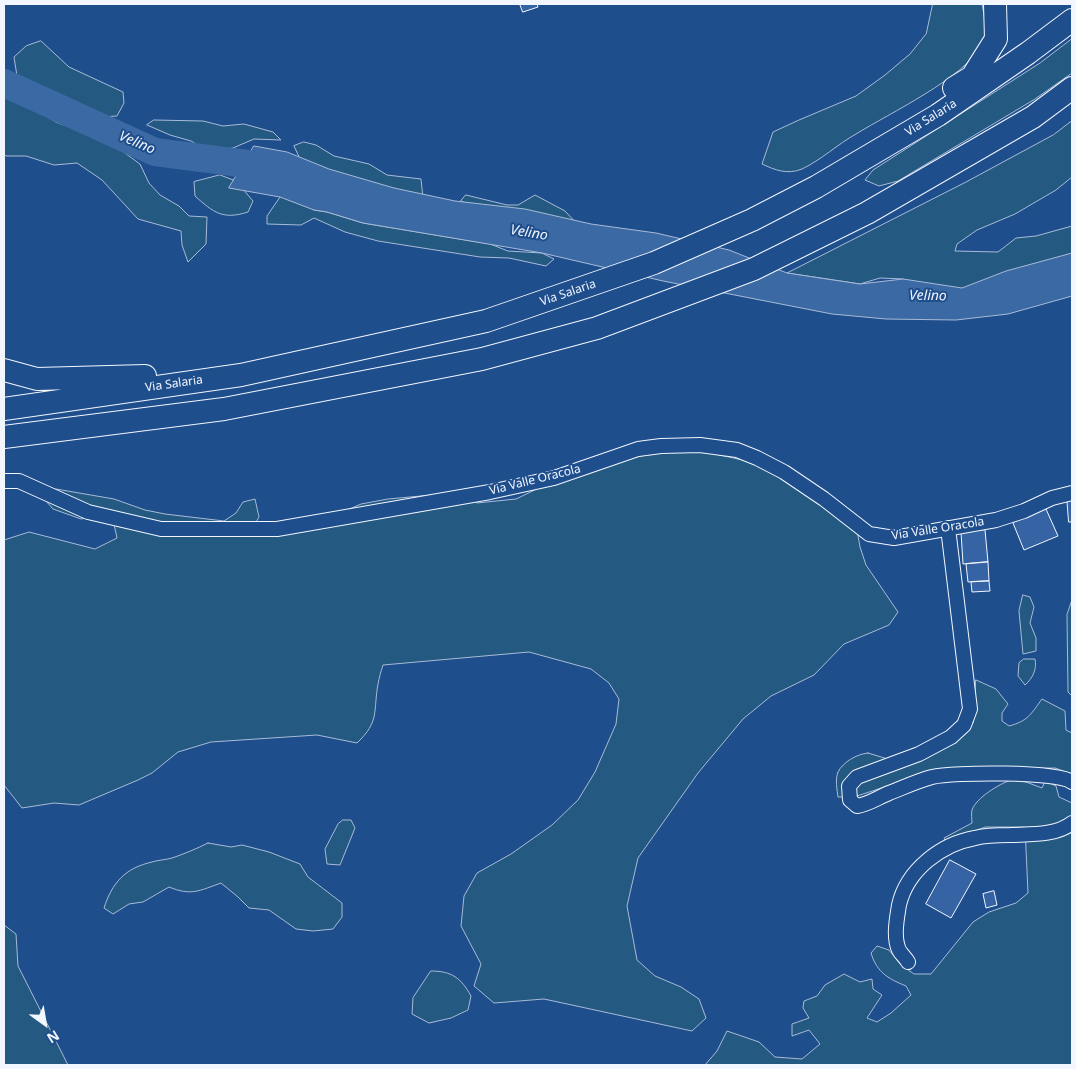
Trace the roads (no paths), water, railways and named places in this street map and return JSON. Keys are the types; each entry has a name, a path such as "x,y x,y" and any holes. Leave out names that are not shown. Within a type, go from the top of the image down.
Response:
{"highway":[{"path":"824,181 843,157 972,77 996,39 995,4"},
{"name":"Via Salaria","path":"4,409 241,375 486,322 654,263 752,220 938,115 1072,20"},
{"path":"4,437 224,409 482,359 597,328 754,269 868,213 1033,118 1072,88"},
{"path":"1033,118 1061,108 1072,101"},
{"path":"4,370 37,378 241,375"}],"street":[{"name":"Via Valle Oracola","path":"4,481 19,481 88,512 161,529 277,528 554,478 638,449 661,446 700,446 737,450 784,472 824,499 869,534 894,538 996,520 1024,511 1052,498 1072,494"},
{"path":"948,528 970,709 964,725 952,737 919,754 857,777 849,786 850,800 857,806 869,804 887,794 933,777 983,773 1049,776 1067,779 1072,782"},
{"path":"908,962 899,949 895,924 901,896 914,874 930,857 953,845 975,838 1043,834 1072,823"}],"water":[{"path":"254,146 287,152 329,169 394,188 455,201 525,209 591,224 656,233 729,250 787,273 860,284 903,279 962,288 1006,271 1072,253 1072,296 1008,314 956,320 886,319 832,314 663,281 542,253 363,223 314,210 280,197 229,188"}],"waterway":[{"name":"Velino","path":"4,83 155,152 248,164 279,175"}]}
